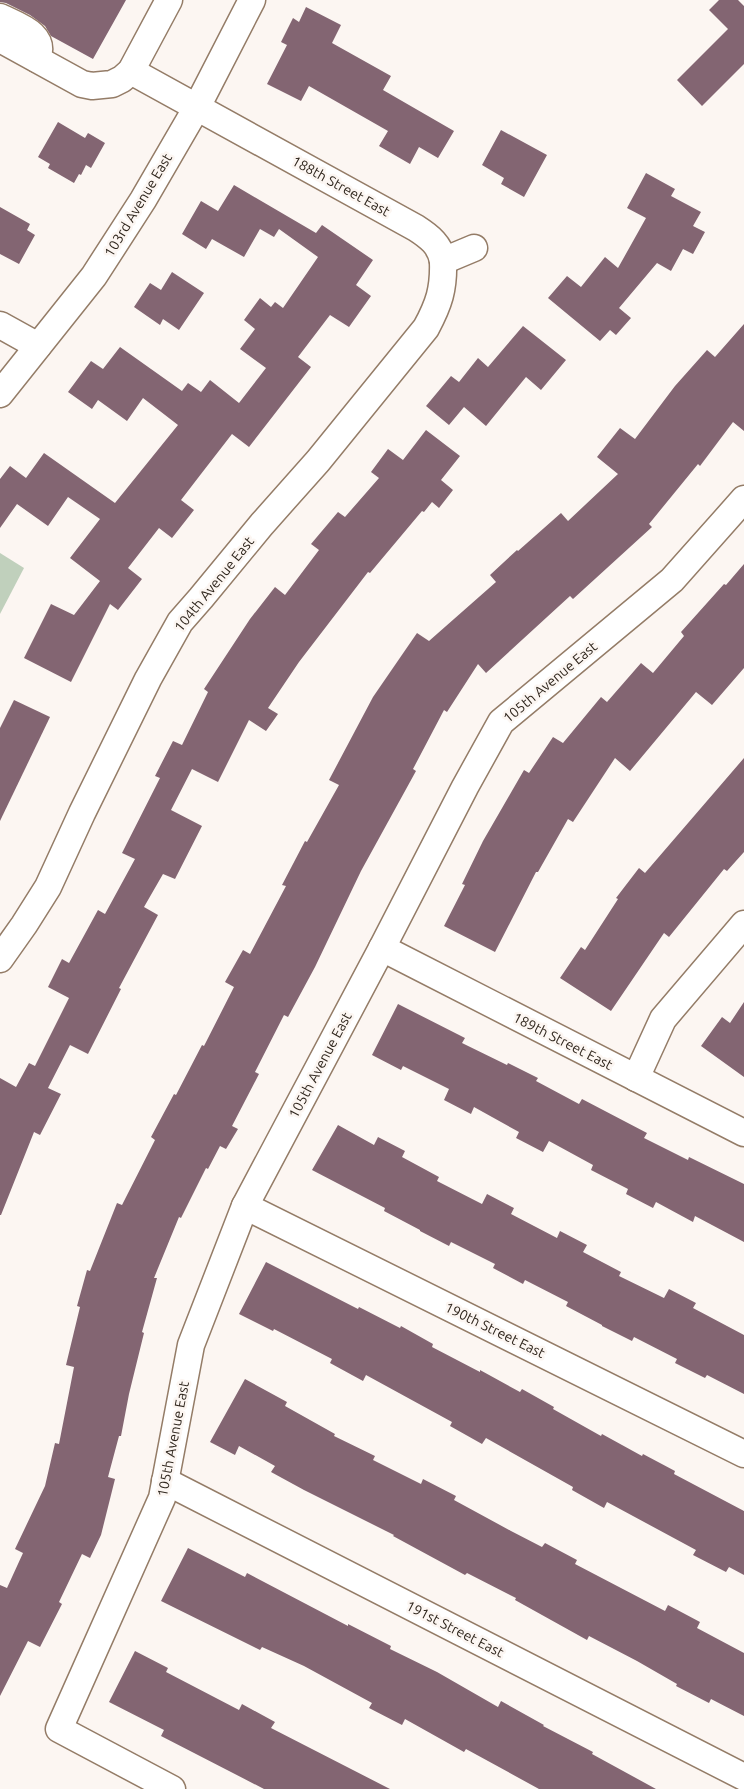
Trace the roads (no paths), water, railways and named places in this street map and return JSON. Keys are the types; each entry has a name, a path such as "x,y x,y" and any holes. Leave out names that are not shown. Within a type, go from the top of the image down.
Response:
{"street":[{"path":"0,39 82,84 92,86 112,84 122,79 131,71 169,0"},
{"name":"103rd Avenue East","path":"0,394 94,276 143,200 197,106 252,0"},
{"path":"0,17 35,37 40,45 37,59"},
{"name":"188th Street East","path":"131,71 416,228 432,239 441,252 443,261"},
{"path":"443,261 474,248"},
{"name":"104th Avenue East","path":"0,959 48,887 148,679 180,622 318,460 426,328 437,309 444,281 443,261"},
{"path":"0,325 38,346"},
{"name":"105th Avenue East","path":"172,1789 59,1729 162,1498 191,1345 245,1206 501,722 672,580 744,499"},
{"path":"636,1078 663,1019 744,924"},
{"name":"189th Street East","path":"382,948 744,1134"},
{"name":"190th Street East","path":"245,1206 744,1454"},
{"name":"191st Street East","path":"165,1481 744,1777"}]}
